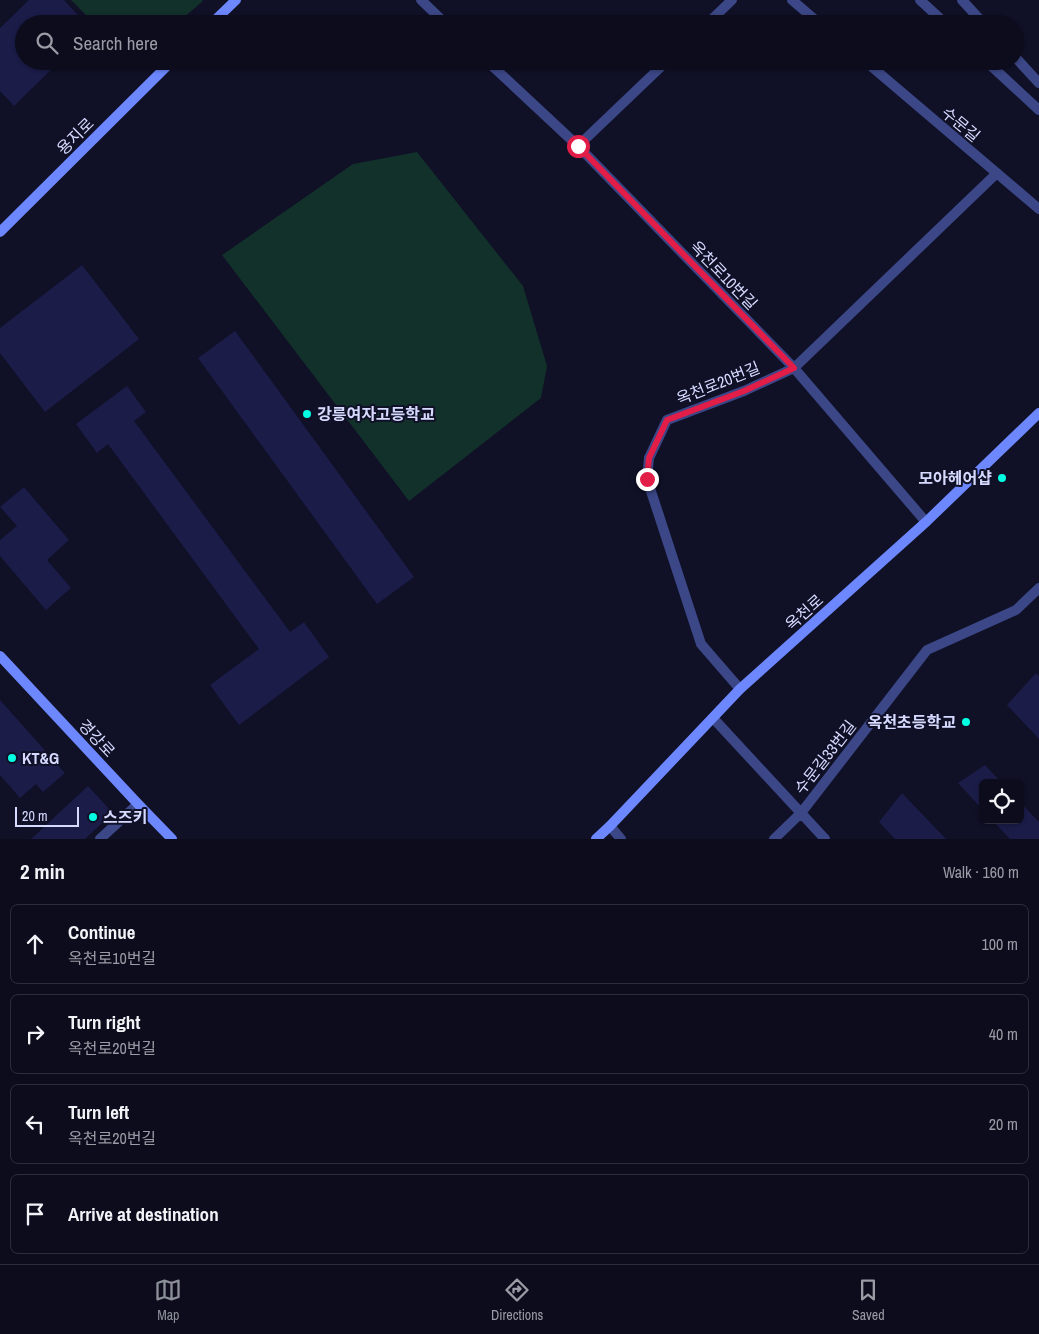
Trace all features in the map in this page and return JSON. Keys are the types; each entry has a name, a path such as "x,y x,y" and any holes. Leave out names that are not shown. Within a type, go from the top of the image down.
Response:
{"street":[{"path":"220,15 236,0"},
{"path":"421,0 437,15"},
{"path":"716,15 732,0"},
{"path":"792,0 810,15"},
{"path":"920,0 936,15"},
{"path":"962,0 976,15"},
{"path":"1024,67 1039,83"},
{"name":"용지로","path":"0,232 163,70"},
{"name":"옥천로10번길","path":"497,70 578,146 794,368 926,522"},
{"path":"578,146 658,70"},
{"name":"수문길","path":"876,70 1039,209"},
{"path":"996,70 1039,110"},
{"name":"옥천로20번길","path":"740,689 701,644 647,479 649,458 667,420 744,391 794,368 997,173"},
{"name":"옥천로","path":"596,839 740,689 926,522 1039,413"},
{"name":"수문길33번길","path":"774,839 801,813 927,650 1016,610 1039,588"},
{"name":"경강로","path":"0,656 172,839"},
{"path":"713,718 825,839"},
{"path":"100,839 138,804"},
{"path":"610,826 621,839"}],"green space":[{"path":"71,0 203,1 187,15 86,15"},
{"path":"417,152 523,286 547,366 541,398 409,501 222,255 353,164"}],"building":[{"path":"29,0 64,0 78,15 15,15 15,70 51,70 14,106 0,91 0,28"},
{"path":"82,265 139,339 45,412 0,353 0,328"},
{"path":"235,331 414,577 377,604 198,358"},
{"path":"127,386 146,412 134,421 290,632 304,622 329,657 239,725 210,685 259,649 108,444 97,453 76,424"},
{"path":"24,487 69,540 47,560 71,588 46,610 0,556 0,540 17,526 0,507"},
{"path":"1036,673 1039,676 1039,739 1007,705"},
{"path":"0,700 65,773 43,792 36,784 20,798 0,775"},
{"path":"985,765 998,779 979,779 979,806 958,783"},
{"path":"88,786 113,813 85,839 31,839"},
{"path":"902,793 946,839 895,839 879,822"},
{"path":"1024,806 1039,822 1039,839 1010,839 996,824 1024,824"}],"place":[{"name":"강릉여자고등학교","path":"307,414"},
{"name":"모아헤어샵","path":"1002,478"},
{"name":"옥천초등학교","path":"966,722"},
{"name":"KT&G","path":"12,758"},
{"name":"스즈키","path":"93,817"}],"route":[{"path":"578,146 794,368 744,391 667,420 649,458 647,479"}]}
